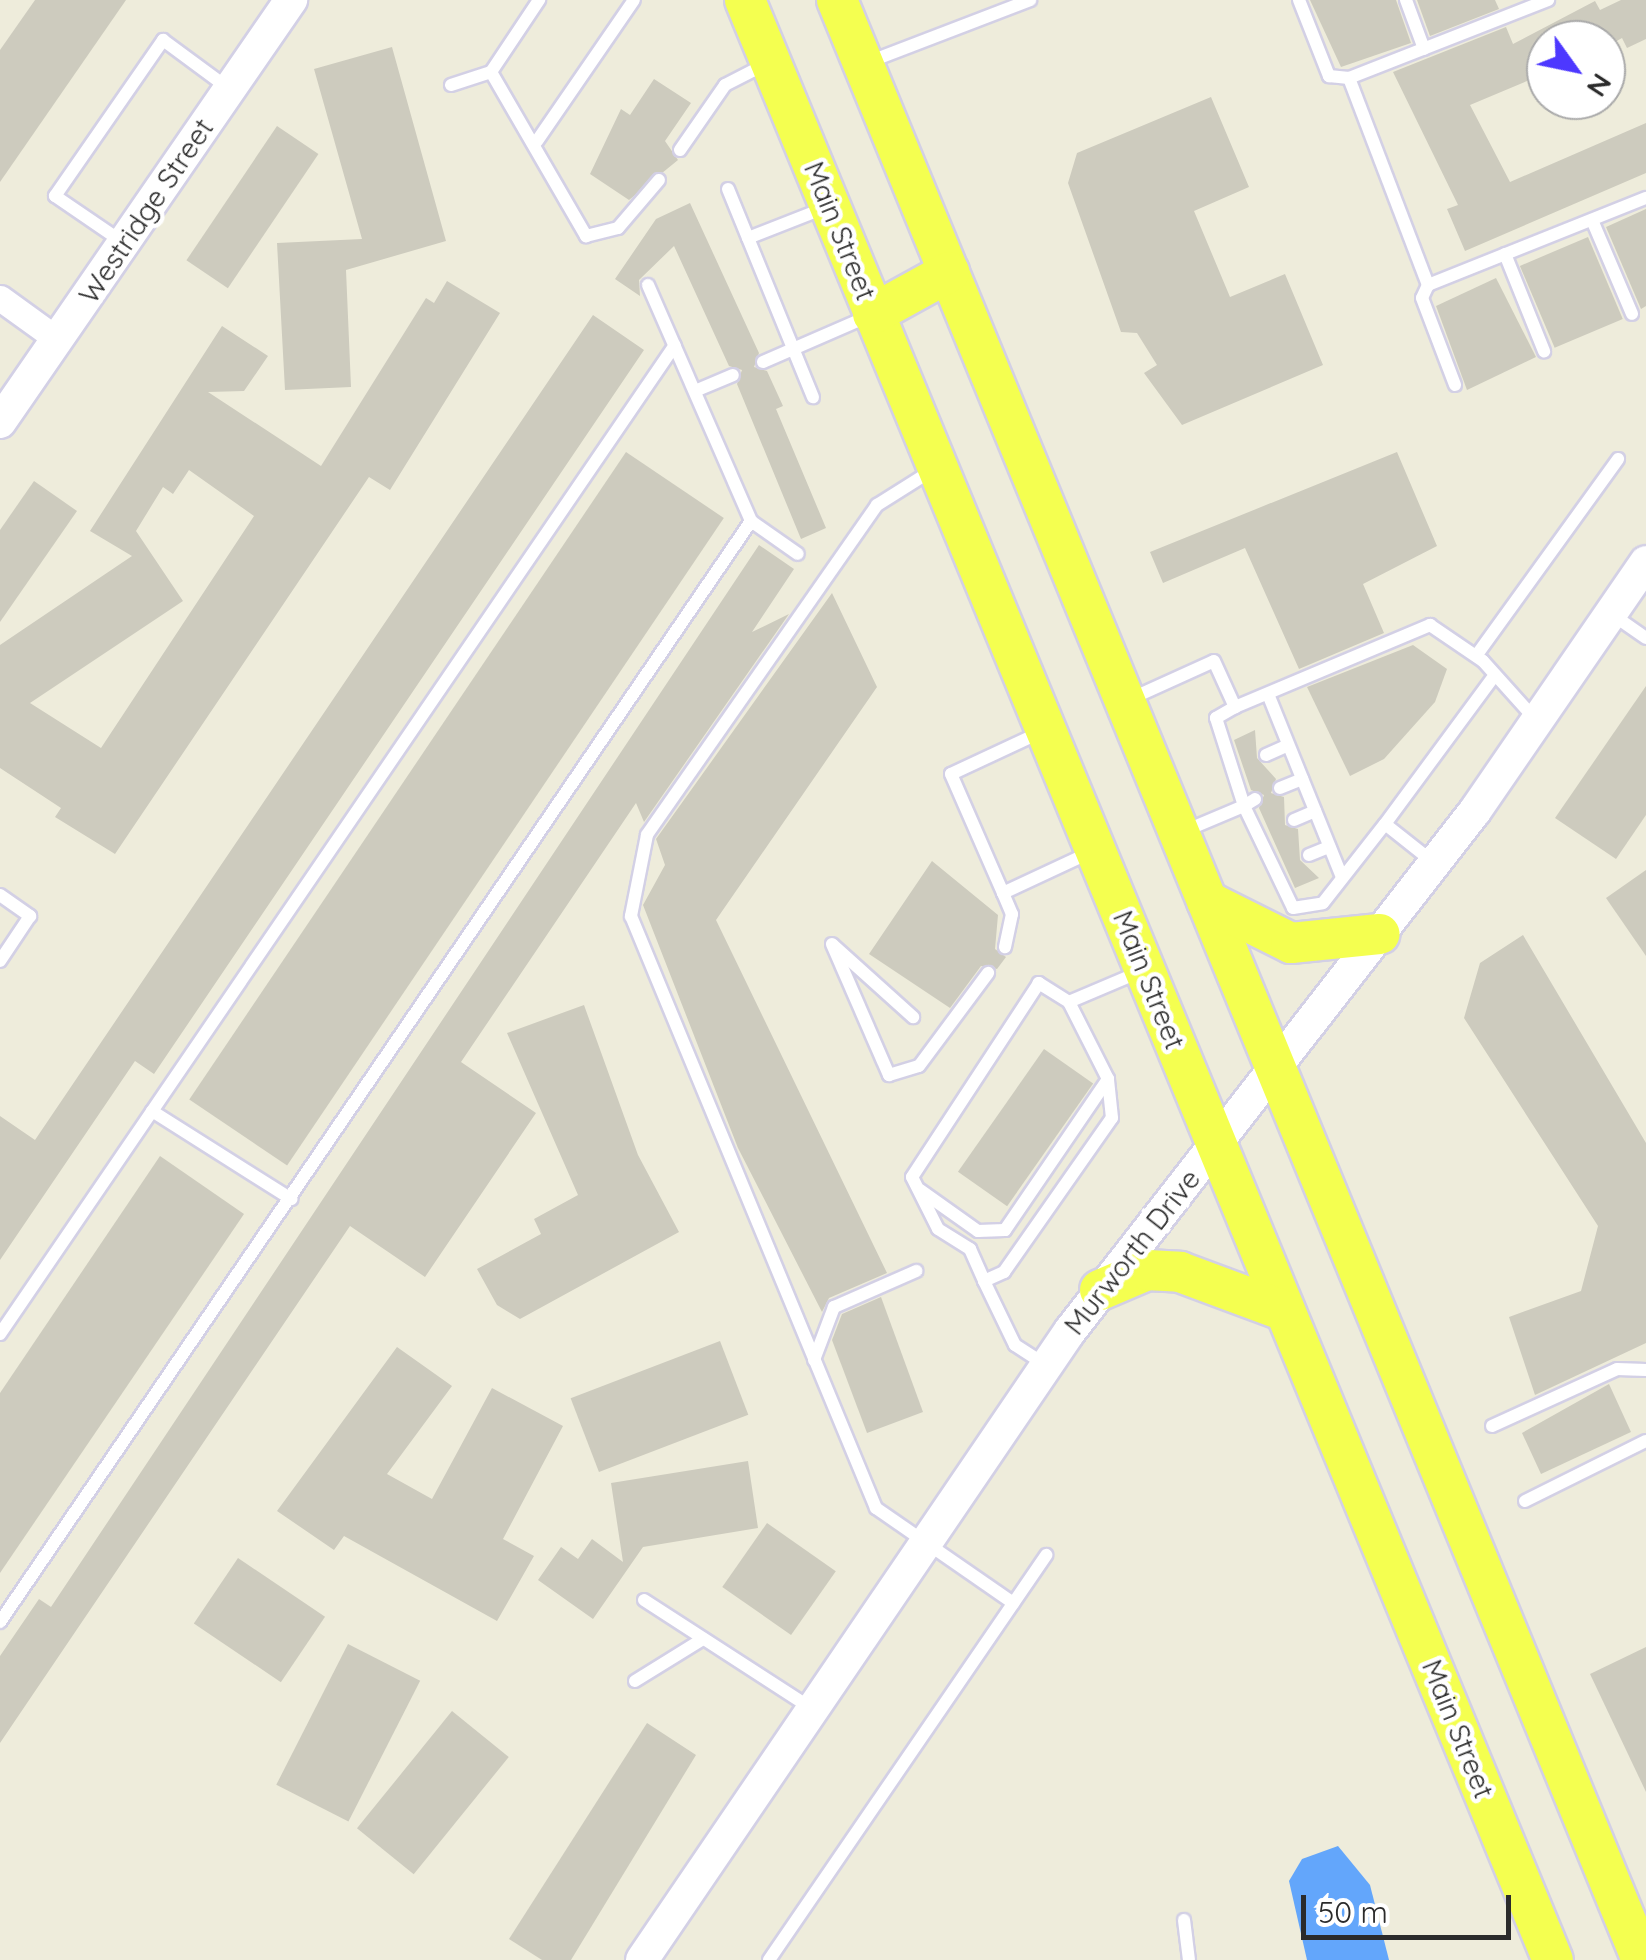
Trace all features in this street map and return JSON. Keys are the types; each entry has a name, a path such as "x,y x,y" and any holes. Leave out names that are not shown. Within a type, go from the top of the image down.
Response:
{"main road":[{"name":"Main Street","path":"745,0 1553,1960"},
{"path":"837,0 1642,1960"},
{"path":"873,314 949,272"},
{"path":"1207,901 1291,943 1380,934"},
{"path":"1100,1290 1147,1270 1180,1272 1285,1311"}],"street":[{"name":"Westridge Street","path":"0,422 291,0"},
{"path":"0,298 58,340"},
{"name":"Murworth Drive","path":"642,1960 1100,1290 1434,863 1646,562"}],"lane":[{"path":"451,85 491,72 539,0"},
{"path":"536,141 634,0"},
{"path":"864,64 1030,0"},
{"path":"1299,0 1330,76 1348,78 1513,6 1548,0"},
{"path":"1406,0 1424,48"},
{"path":"124,244 55,196 163,40 230,89"},
{"path":"680,150 725,85 771,62"},
{"path":"491,72 536,141 571,222 586,236 618,228 659,180"},
{"path":"1348,78 1428,285"},
{"path":"728,189 812,397"},
{"path":"1455,384 1422,298 1428,285 1646,198"},
{"path":"748,238 829,206"},
{"path":"1592,220 1632,314"},
{"path":"1506,254 1544,351"},
{"path":"648,284 751,521 798,554"},
{"path":"763,362 873,314"},
{"path":"0,1334 675,345"},
{"path":"695,392 734,375"},
{"path":"1476,656 1618,459"},
{"path":"938,466 877,505 647,835 631,916 876,1508 923,1546 1014,1603"},
{"path":"0,1622 751,521"},
{"path":"1610,614 1646,638"},
{"path":"1492,679 1322,902 1293,908 1216,718 1430,625 1476,656 1492,679 1537,720"},
{"path":"1125,702 1214,661 1235,707"},
{"path":"1268,694 1342,877"},
{"path":"1006,947 1012,914 951,774 1046,730"},
{"path":"1266,755 1288,745"},
{"path":"1280,788 1302,779"},
{"path":"1180,833 1250,803"},
{"path":"1294,820 1315,811"},
{"path":"1385,824 1434,863"},
{"path":"1309,856 1329,846"},
{"path":"1003,893 1095,850"},
{"path":"0,895 30,916 0,961"},
{"path":"913,1017 832,944 889,1075 919,1066 988,973"},
{"path":"1069,1002 1144,970"},
{"path":"984,1281 1004,1272 1112,1118 1108,1079 1069,1002 1039,983 912,1176 984,1281 1014,1345 1046,1366"},
{"path":"918,1188 978,1231 1005,1230 1108,1079"},
{"path":"152,1111 291,1199"},
{"path":"814,1360 834,1308 916,1271"},
{"path":"1492,1426 1617,1369 1646,1370"},
{"path":"1525,1501 1646,1440"},
{"path":"770,1960 1046,1555"},
{"path":"644,1600 813,1710"},
{"path":"635,1681 703,1639"},
{"path":"1184,1920 1189,1960"}],"water":[{"path":"1338,1846 1370,1885 1389,1960 1307,1960 1289,1881 1302,1859"}],"building":[{"path":"35,0 126,0 0,182 0,50"},
{"path":"1310,0 1396,0 1411,43 1341,67"},
{"path":"1417,0 1495,0 1499,9 1430,36"},
{"path":"1621,0 1646,0 1646,39 1627,48 1626,20 1559,20 1595,1 1600,10"},
{"path":"1506,27 1513,44 1526,37 1526,81 1470,105 1510,182 1646,123 1646,173 1465,251 1447,209 1458,205 1393,72"},
{"path":"392,47 446,241 346,270 351,387 285,390 277,243 362,239 314,69"},
{"path":"654,79 691,103 665,141 678,160 629,200 590,174 621,109 630,115"},
{"path":"1211,97 1249,187 1194,211 1230,297 1285,274 1323,365 1182,425 1144,373 1157,365 1137,333 1121,332 1068,183 1077,153"},
{"path":"277,126 318,154 228,288 186,260"},
{"path":"690,203 759,353 754,367 767,371 783,406 776,409 826,528 801,539 737,384 742,370 729,366 674,246 639,280 640,296 615,279 656,219"},
{"path":"1646,209 1646,306 1641,309 1606,227"},
{"path":"1588,237 1623,319 1555,348 1520,266"},
{"path":"1496,278 1536,357 1467,390 1436,306"},
{"path":"447,281 500,313 390,490 369,477 115,854 55,817 61,808 0,768 0,645 132,556 90,531 222,326 268,356 244,391 208,392 321,466 426,298 434,303","holes":["189,470 254,516 101,748 30,703 183,601 136,531 163,487 173,494"]},
{"path":"593,315 644,350 154,1074 135,1061 0,1260 0,1116 35,1140"},
{"path":"626,452 724,518 287,1165 189,1099"},
{"path":"1397,452 1437,546 1363,584 1384,633 1299,669 1245,548 1163,583 1150,552"},
{"path":"34,481 77,511 0,622 0,530"},
{"path":"759,545 794,569 752,632 789,614 644,822 636,803 461,1062 536,1113 425,1277 350,1226 0,1743 0,1656 39,1599 51,1607"},
{"path":"832,593 877,687 716,920 887,1273 829,1298 822,1312 738,1148 643,905 665,865 656,839"},
{"path":"1413,645 1447,669 1435,702 1384,759 1350,776 1307,687"},
{"path":"1646,686 1646,815 1616,859 1555,818"},
{"path":"1255,730 1257,758 1276,779 1271,793 1284,797 1285,825 1298,829 1300,860 1319,878 1295,888 1259,808 1264,795 1251,790 1234,740"},
{"path":"932,861 998,915 995,949 1006,957 997,969 981,966 950,1008 869,954"},
{"path":"1646,870 1646,956 1606,898"},
{"path":"1523,935 1646,1143 1646,1343 1535,1395 1509,1317 1581,1291 1598,1226 1464,1018 1480,963"},
{"path":"584,1005 638,1155 679,1232 520,1319 497,1305 477,1269 541,1234 534,1219 578,1195 507,1033"},
{"path":"1044,1049 1093,1083 1007,1206 958,1172"},
{"path":"160,1156 244,1214 0,1573 0,1393"},
{"path":"881,1297 923,1412 867,1433 832,1340 842,1314"},
{"path":"720,1341 748,1415 599,1472 571,1398"},
{"path":"397,1347 452,1386 387,1474 432,1499 492,1388 563,1426 503,1539 534,1556 497,1621 344,1536 334,1550 277,1511"},
{"path":"1609,1384 1631,1432 1541,1474 1522,1433"},
{"path":"748,1461 758,1528 643,1547 593,1619 538,1580 561,1547 578,1559 592,1539 623,1562 611,1483"},
{"path":"767,1523 836,1571 791,1635 722,1587"},
{"path":"238,1558 325,1617 281,1682 194,1623"},
{"path":"348,1644 420,1681 348,1822 276,1785"},
{"path":"1646,1647 1646,1792 1590,1674"},
{"path":"452,1711 509,1757 414,1874 357,1828"},
{"path":"647,1723 696,1755 571,1960 542,1960 509,1939"}]}
